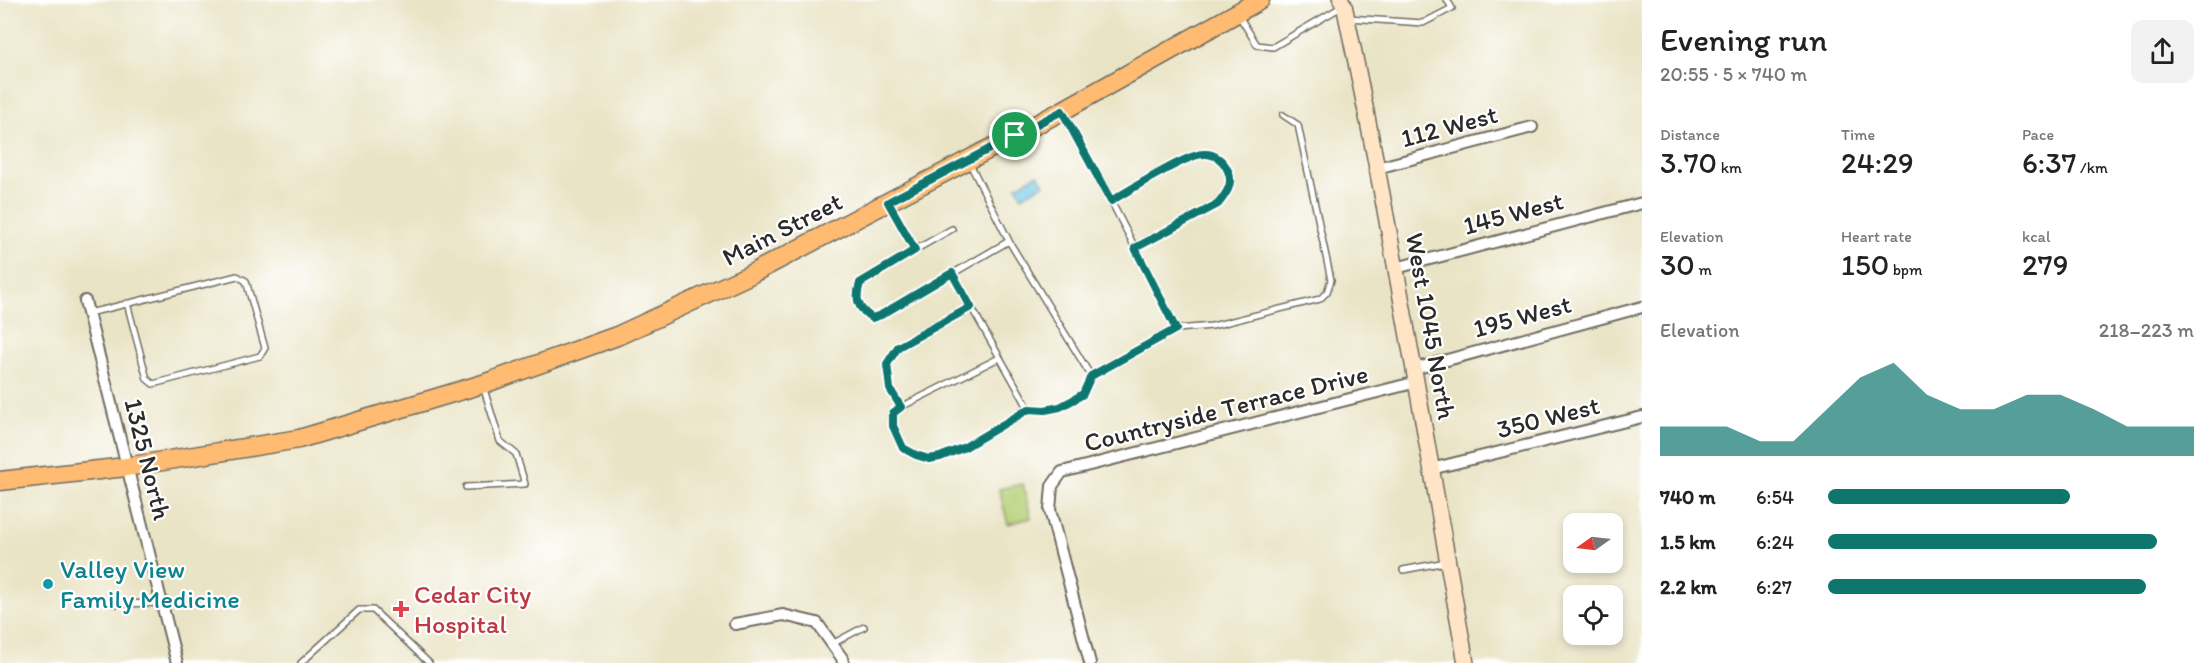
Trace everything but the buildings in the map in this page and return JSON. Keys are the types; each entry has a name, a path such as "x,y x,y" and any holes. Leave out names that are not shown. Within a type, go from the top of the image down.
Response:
{"main road":[{"name":"Main Street","path":"126,467 299,439 483,384 616,336 747,276 1062,111 1260,0"},
{"name":"West 1045 North","path":"1344,8 1416,375 1466,663"},
{"path":"0,481 126,467"}],"street":[{"name":"112 West","path":"1377,168 1532,127"},
{"name":"145 West","path":"1396,268 1642,203"},
{"name":"1325 North","path":"85,302 177,663"},
{"name":"195 West","path":"1416,375 1642,307"},
{"name":"Countryside Terrace Drive","path":"1090,663 1050,510 1052,486 1062,472 1416,375"},
{"name":"350 West","path":"1431,470 1642,417"},
{"path":"735,624 783,615 817,623 843,663"}],"lane":[{"path":"1237,13 1257,45 1273,47 1344,8 1423,23 1452,8 1447,0"},
{"path":"1062,111 1176,329"},
{"path":"999,358 893,413 893,426 903,448 929,459 940,457 965,447 1029,409 1045,410 1060,407 1073,400 1083,394 1091,376 1176,329 1212,326 1320,299 1328,292 1331,280 1298,125 1283,115"},
{"path":"1111,201 1196,156 1215,155 1225,164 1231,177 1228,192 1218,204 1135,248"},
{"path":"968,160 1009,241 1091,376"},
{"path":"888,202 915,250"},
{"path":"952,230 860,283 856,294 858,305 872,318 881,315 1009,241"},
{"path":"952,273 1029,409"},
{"path":"88,313 127,303 237,276 246,281 266,348 260,356 153,384 147,379 127,303"},
{"path":"901,407 890,389 887,364 898,347 971,307"},
{"path":"466,487 525,484 516,454 500,441 483,384"},
{"path":"1404,570 1448,561"},
{"path":"113,604 162,603"},
{"path":"301,663 359,610 373,610 429,663"},
{"path":"832,644 864,627"}],"green space":[{"path":"1023,484 1031,518 1008,524 999,489"}],"water":[{"path":"1038,174 1044,184 1022,197 1016,186"}],"place":[{"name":"Valley View Family Medicine","path":"48,584"},
{"name":"Cedar City Hospital","path":"401,609"}],"route":[{"path":"1062,111 1111,201 1189,158 1203,154 1215,155 1225,164 1231,177 1228,192 1218,204 1135,248 1176,329 1091,376 1083,394 1060,407 1045,410 1029,409 965,447 929,459 903,448 897,437 893,426 893,413 901,407 890,389 887,364 898,347 971,307 952,273 872,318 858,305 856,294 860,283 867,277 915,250 888,202 1015,135 1062,111"}]}
